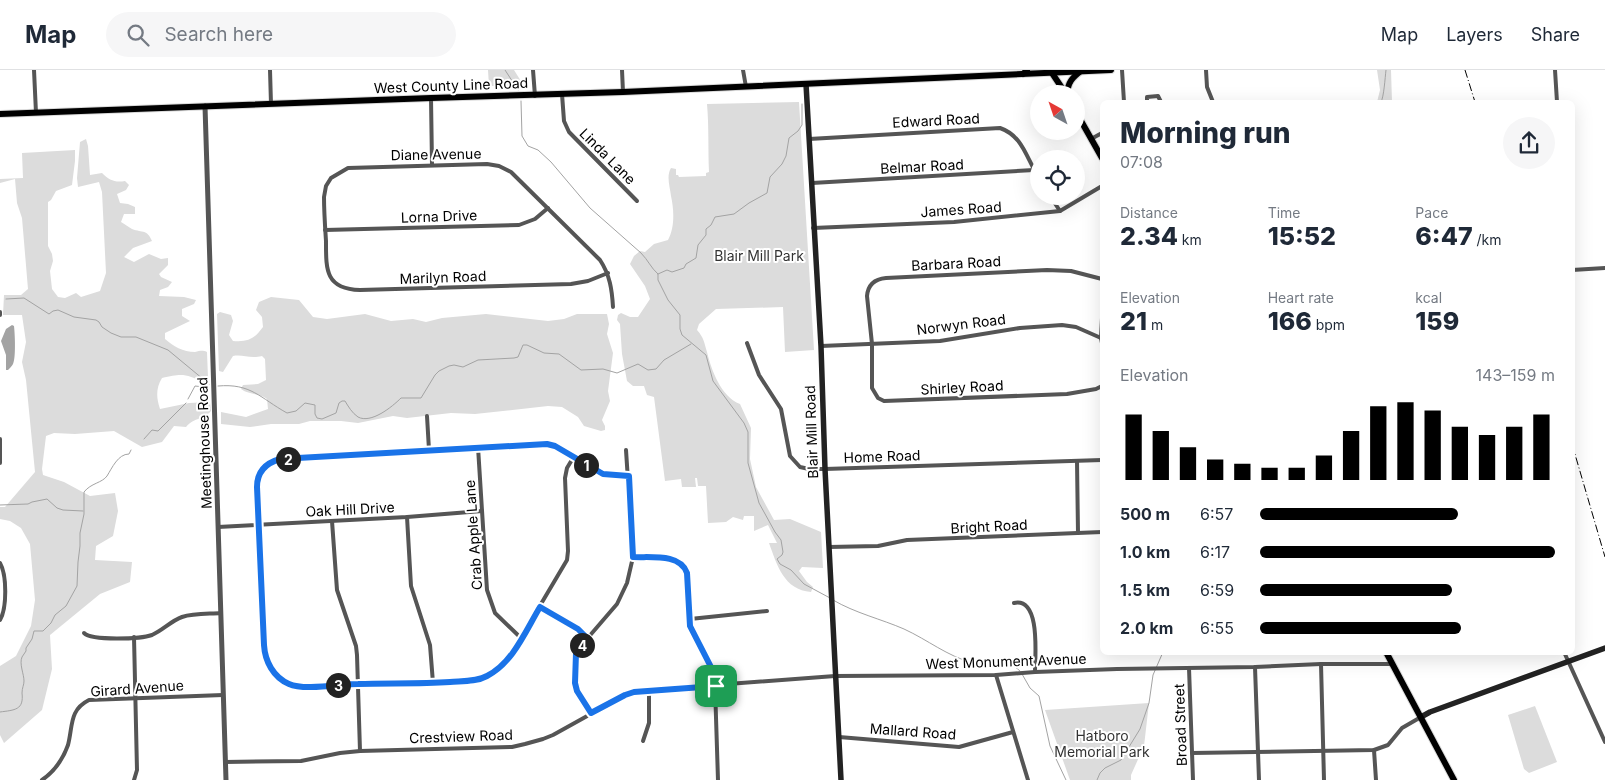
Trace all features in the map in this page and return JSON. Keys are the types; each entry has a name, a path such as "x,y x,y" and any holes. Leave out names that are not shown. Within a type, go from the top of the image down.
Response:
{"main road":[{"name":"West County Line Road","path":"0,114 535,96 806,84 957,73 1111,70"},
{"path":"1052,71 1061,85"},
{"path":"1068,85 1072,77 1081,71"},
{"name":"Blair Mill Road","path":"806,84 821,346 835,676 842,780"},
{"path":"1085,128 1100,155"},
{"path":"1421,718 1430,712 1605,648"},
{"path":"1388,655 1454,780"}],"street":[{"path":"34,70 36,113"},
{"path":"270,70 271,104"},
{"path":"533,70 535,96"},
{"path":"622,70 623,92"},
{"path":"743,70 746,87"},
{"path":"1122,70 1124,100"},
{"path":"1206,70 1207,87 1212,100"},
{"path":"1555,70 1557,100"},
{"name":"Linda Lane","path":"562,94 564,121 569,132 638,201"},
{"path":"1147,100 1147,97 1158,96 1161,100"},
{"path":"431,98 432,165"},
{"name":"Meetinghouse Road","path":"205,106 226,780"},
{"name":"Edward Road","path":"809,139 1000,128 1016,137 1030,163"},
{"path":"1091,139 1100,134"},
{"name":"Diane Avenue","path":"325,230 324,191 328,182 338,173 348,168 487,164 499,166 511,172 600,260 608,273 611,283 613,307"},
{"name":"Belmar Road","path":"812,183 1030,170"},
{"name":"James Road","path":"814,228 954,222 1060,211 1100,187"},
{"path":"1056,205 1060,211"},
{"name":"Lorna Drive","path":"325,230 519,225 535,219 548,208"},
{"name":"Marilyn Road","path":"325,230 328,273 335,283 348,290 571,284 588,282 608,273"},
{"path":"1575,270 1605,268"},
{"name":"Barbara Road","path":"872,344 867,293 873,283 882,278 1047,270 1071,271 1100,278"},
{"name":"Norwyn Road","path":"821,346 940,341 1020,328 1062,325 1076,327 1100,339"},
{"name":"Home Road","path":"747,344 759,375 781,409 790,456 800,466 809,469 1100,460"},
{"name":"Shirley Road","path":"872,344 872,388 878,398 888,402 1067,394 1100,387"},
{"path":"427,416 429,450"},
{"path":"0,439 0,463"},
{"path":"573,458 567,468 565,478 567,560 509,658 488,676 467,681 305,687 294,686 280,678 269,665 265,656 264,645 257,482 262,470 273,461 280,459 547,444 555,446 603,474 629,476"},
{"name":"Crab Apple Lane","path":"478,448 488,595 495,613 522,638"},
{"path":"591,713 577,691 575,683 576,653 611,612 627,583 633,557 626,450"},
{"path":"1077,461 1078,533"},
{"name":"Oak Hill Drive","path":"218,527 407,518 482,511"},
{"path":"407,518 412,590 430,645 433,683"},
{"path":"332,521 337,590 356,646 360,751"},
{"name":"Bright Road","path":"829,548 878,546 907,540 1100,532"},
{"path":"633,557 677,561 683,565 687,573 690,619 693,633 712,669 716,686 718,780"},
{"path":"0,563 4,571 5,604 0,620"},
{"path":"1014,603 1026,604 1032,615 1035,672"},
{"path":"540,607 578,629 588,639"},
{"path":"690,619 767,610"},
{"path":"84,633 86,636 96,638 150,635 181,617 221,613"},
{"path":"134,637 137,770 134,780"},
{"path":"1565,655 1605,742"},
{"path":"1321,664 1324,780"},
{"name":"West Monument Avenue","path":"716,686 835,676 996,675 1029,672 1321,664 1392,664"},
{"path":"1255,667 1258,780"},
{"name":"Broad Street","path":"1189,668 1192,780"},
{"path":"996,675 1028,780"},
{"name":"Crestview Road","path":"226,762 301,761 360,751 512,747 543,740 625,695 649,690 716,686"},
{"path":"643,741 649,723 649,690"},
{"name":"Girard Avenue","path":"42,780 56,767 65,752 72,719 79,707 85,702 93,699 223,695"},
{"path":"1192,753 1374,750 1388,745 1399,730 1421,718"},
{"name":"Mallard Road","path":"840,737 959,747 1013,732"},
{"path":"1374,750 1376,780"}],"green space":[{"path":"488,70 514,70 524,86 489,86"},
{"path":"1377,70 1391,70 1392,100 1378,100 1380,90"},
{"name":"Blair Mill Park","path":"799,102 814,350 785,352 783,307 716,309 699,324 697,330 704,340 711,366 718,382 727,395 740,404 751,428 750,459 756,487 774,520 790,519 821,532 823,568 802,567 799,571 813,587 811,592 794,587 783,575 769,543 777,543 768,525 754,531 754,516 744,516 743,520 733,517 726,522 708,523 706,486 698,486 697,478 695,478 696,487 682,487 681,479 665,481 654,397 647,395 644,386 633,386 627,381 622,354 620,324 617,320 618,315 621,313 630,317 638,317 650,299 645,286 630,264 634,256 640,251 645,252 654,244 668,240 672,230 673,218 669,178 671,168 676,169 676,175 679,177 706,176 706,173 709,172 707,104"},
{"path":"86,139 90,175 102,173 112,180 118,182 125,181 129,185 126,190 117,194 120,203 135,207 135,214 124,214 121,222 132,229 146,233 152,241 133,248 124,257 134,262 149,254 161,259 168,258 168,265 159,274 161,277 172,282 168,287 160,290 159,296 184,297 196,300 194,304 182,309 182,316 190,321 165,333 165,339 182,350 207,352 208,378 205,383 184,375 162,378 157,393 160,409 189,403 210,402 211,411 186,427 174,426 162,442 142,447 114,431 75,434 54,433 46,436 43,475 64,482 90,496 115,493 118,511 113,536 96,546 95,560 132,562 130,582 100,594 50,635 52,669 42,710 4,743 0,735 0,666 16,656 31,626 35,600 30,544 21,528 10,521 0,519 0,507 5,507 35,472 26,380 22,362 26,342 22,315 3,315 4,295 21,295 28,289 22,218 17,203 15,179 0,183 0,179 23,178 22,153 75,150 72,185 56,191 48,202 48,246 53,261 50,271 52,289 58,297 65,298 76,293 81,297 100,291 106,273 102,192 99,182 78,187 77,178 80,142"},
{"path":"271,297 299,300 313,317 327,319 365,314 391,321 413,319 426,322 442,318 486,314 548,321 564,319 577,314 607,314 609,324 607,334 613,353 608,391 610,401 602,420 605,430 601,431 584,426 578,417 562,407 548,406 475,414 451,413 407,418 393,416 358,423 310,421 299,424 271,424 250,427 221,424 221,412 246,417 268,409 267,399 241,389 243,385 258,384 266,380 265,359 262,356 233,356 223,372 219,371 217,314 220,312 231,315 233,321 229,335 233,341 247,340 254,337 263,327 262,317 256,310 259,302"},
{"name":"Hatboro Memorial Park","path":"1149,703 1144,746 1131,775 1131,780 1070,780 1045,710"},
{"path":"1535,706 1557,762 1529,773 1524,769 1508,715"}],"shaded area":[{"path":"12,325 14,326 15,357 13,365 6,370 6,355 1,341 6,329"}],"waterway":[{"path":"505,70 518,90"},
{"path":"1382,100 1386,70"},
{"path":"521,101 522,136 528,146 538,150 551,162 590,208 641,253 658,274 658,280 668,300 680,315 682,335 706,355 713,381 744,423 748,432 748,463 759,503 781,540 783,552 777,559 780,564 791,570 804,584 830,598"},
{"path":"658,274 667,270 672,272 684,268 686,264 696,258 698,245 706,235 706,229 711,225 715,217 734,214 767,193 770,177 782,164 786,156 789,138 802,125 802,104"},
{"path":"6,299 24,298 49,314 58,310 74,317 96,320 111,333 121,337 136,337 168,350 209,384"},
{"path":"218,386 247,389 287,413 296,411 305,403 315,405 315,414 317,418 322,419 336,413 339,403 345,401 352,411 363,419 387,410 401,398 421,398 435,375 449,366 463,367 478,360 518,357 523,345 544,353 559,354 581,370 603,369 617,373 638,364 648,370 656,369 664,360 691,344"},
{"path":"188,399 195,386 204,387 208,384"},
{"path":"144,439 152,430 158,431 186,403"},
{"path":"0,712 14,710 22,703 24,681 21,660 26,648 32,639 34,631 43,631 51,623 55,615 66,606 77,586 80,533 84,514 84,492 105,478 119,459 129,454 131,450"},
{"path":"0,505 28,504 47,499 57,508 83,511"},
{"path":"833,600 850,609 904,629 964,660 979,664 1009,665 1020,671"},
{"path":"1097,780 1105,768 1121,760 1140,729 1149,703 1153,675 1162,655"},
{"path":"1022,674 1030,688 1039,696 1050,746 1066,780"}],"railway":[{"path":"1465,70 1474,100"},
{"path":"1575,454 1605,557"}],"route":[{"path":"547,444 555,446 603,474 629,476 633,557 670,559 683,565 687,573 690,626 712,669 716,686 634,692 591,713 577,691 575,683 576,653 588,639 578,629 540,607 509,658 496,670 483,678 433,683 300,687 288,684 269,665 264,651 257,487 262,470 273,461 280,459 547,444"}]}
